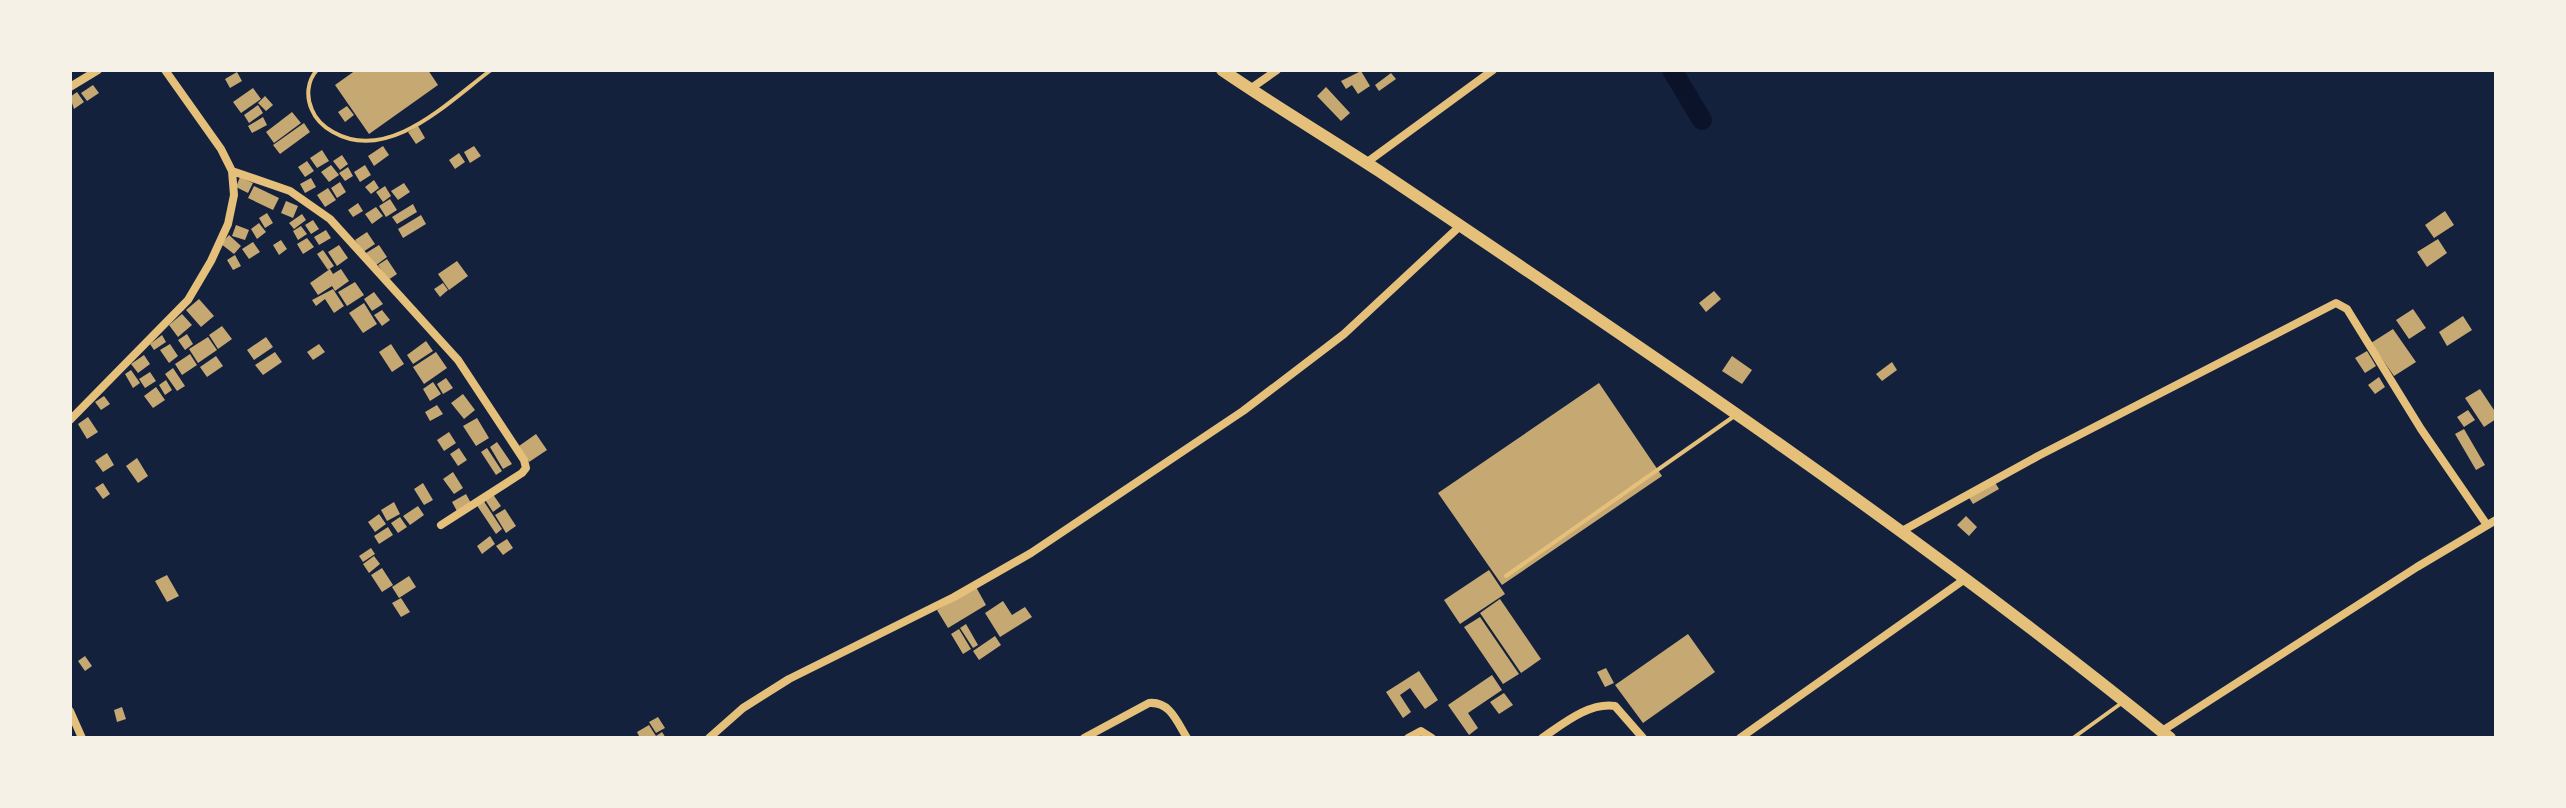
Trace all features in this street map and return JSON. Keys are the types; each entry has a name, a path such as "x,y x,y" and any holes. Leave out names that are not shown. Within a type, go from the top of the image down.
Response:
{"main road":[{"path":"1222,70 1366,163 1737,414 1902,531 2166,734"}],"street":[{"path":"70,87 98,70"},
{"path":"70,420 188,300 228,224 234,195 232,171 221,149 165,70"},
{"path":"1250,89 1277,70"},
{"path":"1366,163 1493,70"},
{"path":"232,171 290,191 341,230 458,360 524,460 526,468 522,473 441,525"},
{"path":"709,738 743,708 789,679 954,597 1031,553 1243,411 1344,334 1460,226"},
{"path":"1902,531 2038,456 2336,303 2347,309 2421,429 2487,525"},
{"path":"2166,734 2379,590 2496,520"},
{"path":"1740,738 1965,579"},
{"path":"1084,738 1155,702 1169,709 1187,738"},
{"path":"1542,738 1578,715 1604,704 1615,706 1643,738"},
{"path":"71,717 82,738"},
{"path":"1408,738 1421,731 1432,738"}],"lane":[{"path":"317,70 311,76 307,95 313,113 324,127 344,138 371,142 399,134 427,118 491,70"},
{"path":"1506,576 1737,414"},
{"path":"2073,738 2125,701"}],"building":[{"path":"356,70 428,70 438,85 369,134 335,85"},
{"path":"1361,71 1370,86 1358,94 1352,85 1346,89 1341,81"},
{"path":"237,72 242,81 230,88 225,79"},
{"path":"1391,73 1396,79 1379,91 1375,85"},
{"path":"93,85 99,93 87,101 81,93"},
{"path":"1326,87 1350,113 1341,121 1317,96"},
{"path":"253,88 261,99 241,113 233,102"},
{"path":"77,92 84,102 74,109 70,97"},
{"path":"265,96 273,105 266,111 258,103"},
{"path":"258,105 263,113 249,123 244,115"},
{"path":"347,106 354,115 345,122 338,112"},
{"path":"292,112 301,123 274,143 266,132"},
{"path":"263,117 267,125 252,133 248,126"},
{"path":"304,123 310,132 280,154 273,145"},
{"path":"418,126 425,138 416,144 408,132"},
{"path":"383,146 389,155 374,166 368,156"},
{"path":"474,146 481,156 470,163 464,152"},
{"path":"322,150 329,161 317,168 310,158"},
{"path":"459,153 465,162 455,169 449,160"},
{"path":"342,155 348,164 340,170 333,161"},
{"path":"307,161 314,171 305,177 298,167"},
{"path":"331,165 339,175 329,182 321,172"},
{"path":"365,165 371,175 360,182 354,172"},
{"path":"348,167 353,176 345,181 339,173"},
{"path":"240,177 253,183 248,193 236,187"},
{"path":"311,178 316,187 305,193 300,184"},
{"path":"374,180 379,188 371,194 365,187"},
{"path":"340,182 346,192 337,198 331,188"},
{"path":"404,183 410,192 398,200 391,191"},
{"path":"254,186 279,198 273,210 248,198"},
{"path":"385,186 391,196 383,202 376,192"},
{"path":"328,188 336,200 325,207 317,195"},
{"path":"390,199 397,210 386,217 379,206"},
{"path":"286,201 298,206 293,218 281,213"},
{"path":"358,203 363,211 353,217 348,210"},
{"path":"413,204 417,212 397,224 392,217"},
{"path":"376,207 383,216 372,224 365,214"},
{"path":"2445,211 2454,225 2434,238 2425,225"},
{"path":"267,213 273,223 265,228 259,218"},
{"path":"302,214 306,220 294,229 289,223"},
{"path":"421,215 426,224 403,238 398,229"},
{"path":"313,220 319,229 311,234 305,225"},
{"path":"259,223 266,232 257,239 251,229"},
{"path":"236,225 249,230 245,240 232,236"},
{"path":"301,226 307,234 298,240 293,231"},
{"path":"326,230 331,238 319,245 314,237"},
{"path":"367,232 375,244 363,252 355,240"},
{"path":"229,235 241,246 234,254 221,244"},
{"path":"307,238 314,247 303,254 297,244"},
{"path":"2438,239 2447,253 2427,267 2417,252"},
{"path":"281,240 287,249 279,255 273,245"},
{"path":"253,242 260,252 249,259 242,249"},
{"path":"339,245 348,258 337,266 328,252"},
{"path":"379,245 387,257 375,266 366,253"},
{"path":"323,250 334,266 328,270 317,254"},
{"path":"235,255 241,266 233,270 227,260"},
{"path":"387,259 397,274 388,280 378,265"},
{"path":"457,261 468,276 449,290 438,274"},
{"path":"330,269 333,274 341,269 349,281 335,291 332,286 318,295 310,283"},
{"path":"355,282 364,295 347,306 338,292"},
{"path":"443,283 448,290 440,297 434,289"},
{"path":"333,289 344,306 334,313 325,299 316,306 312,300"},
{"path":"1714,291 1721,299 1706,312 1699,303"},
{"path":"374,292 383,304 372,311 364,299"},
{"path":"199,299 214,316 201,327 186,310"},
{"path":"364,303 377,324 363,333 349,313"},
{"path":"2413,309 2426,328 2409,339 2396,320"},
{"path":"382,310 390,320 382,326 374,315"},
{"path":"182,314 192,325 178,337 169,325"},
{"path":"2463,316 2472,330 2447,346 2439,332"},
{"path":"222,326 232,339 218,349 209,335"},
{"path":"2393,329 2416,362 2394,376 2371,343"},
{"path":"187,334 193,344 185,350 178,340"},
{"path":"162,335 166,342 154,350 150,344"},
{"path":"208,337 217,350 198,363 189,349"},
{"path":"266,337 273,347 254,360 247,350"},
{"path":"426,341 433,351 413,364 407,355"},
{"path":"170,344 178,356 169,363 160,350"},
{"path":"319,344 325,352 313,360 307,352"},
{"path":"391,344 404,364 392,372 379,352"},
{"path":"2367,351 2376,366 2365,373 2355,358"},
{"path":"275,352 282,362 263,375 255,365"},
{"path":"436,352 447,368 424,384 413,367"},
{"path":"190,354 197,365 182,375 175,364"},
{"path":"144,355 150,364 138,373 131,364"},
{"path":"216,356 223,366 207,377 200,367"},
{"path":"1732,356 1752,370 1742,384 1722,371"},
{"path":"1892,362 1897,370 1882,381 1876,374"},
{"path":"173,368 185,386 177,391 165,374"},
{"path":"131,370 140,383 133,388 125,374"},
{"path":"150,372 156,381 145,388 139,379"},
{"path":"2379,377 2385,387 2375,394 2368,385"},
{"path":"446,378 453,388 443,394 437,384"},
{"path":"166,380 172,390 165,395 159,385"},
{"path":"433,382 441,394 430,401 423,389"},
{"path":"1599,383 1662,476 1502,585 1438,493"},
{"path":"156,387 165,400 153,408 144,396"},
{"path":"2480,389 2496,413 2496,419 2484,427 2465,398"},
{"path":"463,394 475,410 464,419 451,403"},
{"path":"104,396 110,404 101,410 95,402"},
{"path":"437,405 443,414 430,421 425,412"},
{"path":"2468,410 2475,420 2464,427 2457,417"},
{"path":"88,417 98,432 87,439 78,424"},
{"path":"477,418 489,438 476,446 463,426"},
{"path":"2464,429 2485,465 2476,470 2455,434"},
{"path":"449,432 456,443 444,451 437,440"},
{"path":"536,434 547,450 529,462 519,446"},
{"path":"497,442 512,464 503,469 490,447"},
{"path":"459,448 467,460 458,466 450,454"},
{"path":"487,448 502,471 496,475 481,452"},
{"path":"107,453 114,465 103,472 95,461"},
{"path":"137,458 148,476 138,483 126,466"},
{"path":"453,472 463,488 454,494 443,479"},
{"path":"1994,481 1999,489 1973,504 1968,496"},
{"path":"103,483 110,494 103,499 95,488"},
{"path":"423,483 433,500 424,505 414,489"},
{"path":"492,493 501,506 493,512 484,498"},
{"path":"466,494 472,505 458,513 452,502"},
{"path":"483,500 502,529 496,534 476,504"},
{"path":"394,502 400,514 387,521 381,510"},
{"path":"418,506 424,515 410,525 403,516"},
{"path":"505,509 516,526 506,533 495,515"},
{"path":"379,514 386,524 375,532 368,522"},
{"path":"1966,516 1977,527 1969,536 1957,525"},
{"path":"400,517 407,527 398,533 391,523"},
{"path":"388,527 393,535 379,544 374,536"},
{"path":"490,536 495,544 482,554 477,546"},
{"path":"507,539 513,548 503,555 496,546"},
{"path":"371,548 375,554 363,562 359,556"},
{"path":"374,556 380,564 369,573 363,564"},
{"path":"382,568 393,585 382,592 371,575"},
{"path":"1489,570 1505,594 1460,624 1444,600"},
{"path":"167,575 179,596 167,602 155,581"},
{"path":"409,576 416,587 399,598 392,587"},
{"path":"976,587 986,605 948,628 937,610"},
{"path":"401,598 410,612 401,617 392,603"},
{"path":"1500,599 1541,659 1521,673 1480,613"},
{"path":"1003,601 1012,615 1025,607 1032,617 1000,637 985,613"},
{"path":"1480,617 1519,674 1503,684 1464,627"},
{"path":"966,624 978,645 973,648 960,628"},
{"path":"959,629 971,649 963,654 951,634"},
{"path":"1688,634 1715,672 1643,723 1615,685"},
{"path":"995,636 1001,645 979,660 973,651"},
{"path":"85,656 92,666 85,671 78,661"},
{"path":"1606,668 1614,683 1605,687 1597,672"},
{"path":"1419,671 1438,700 1425,709 1410,688 1400,695 1411,712 1403,718 1386,692"},
{"path":"1492,675 1502,690 1468,713 1478,728 1469,735 1448,705"},
{"path":"1504,693 1513,705 1499,714 1490,702"},
{"path":"122,707 126,719 117,722 114,710"},
{"path":"658,717 665,728 656,733 649,722"},
{"path":"649,725 656,736 662,732 666,738 640,738 637,732"}],"waterway":[{"path":"1672,70 1702,120"}]}
